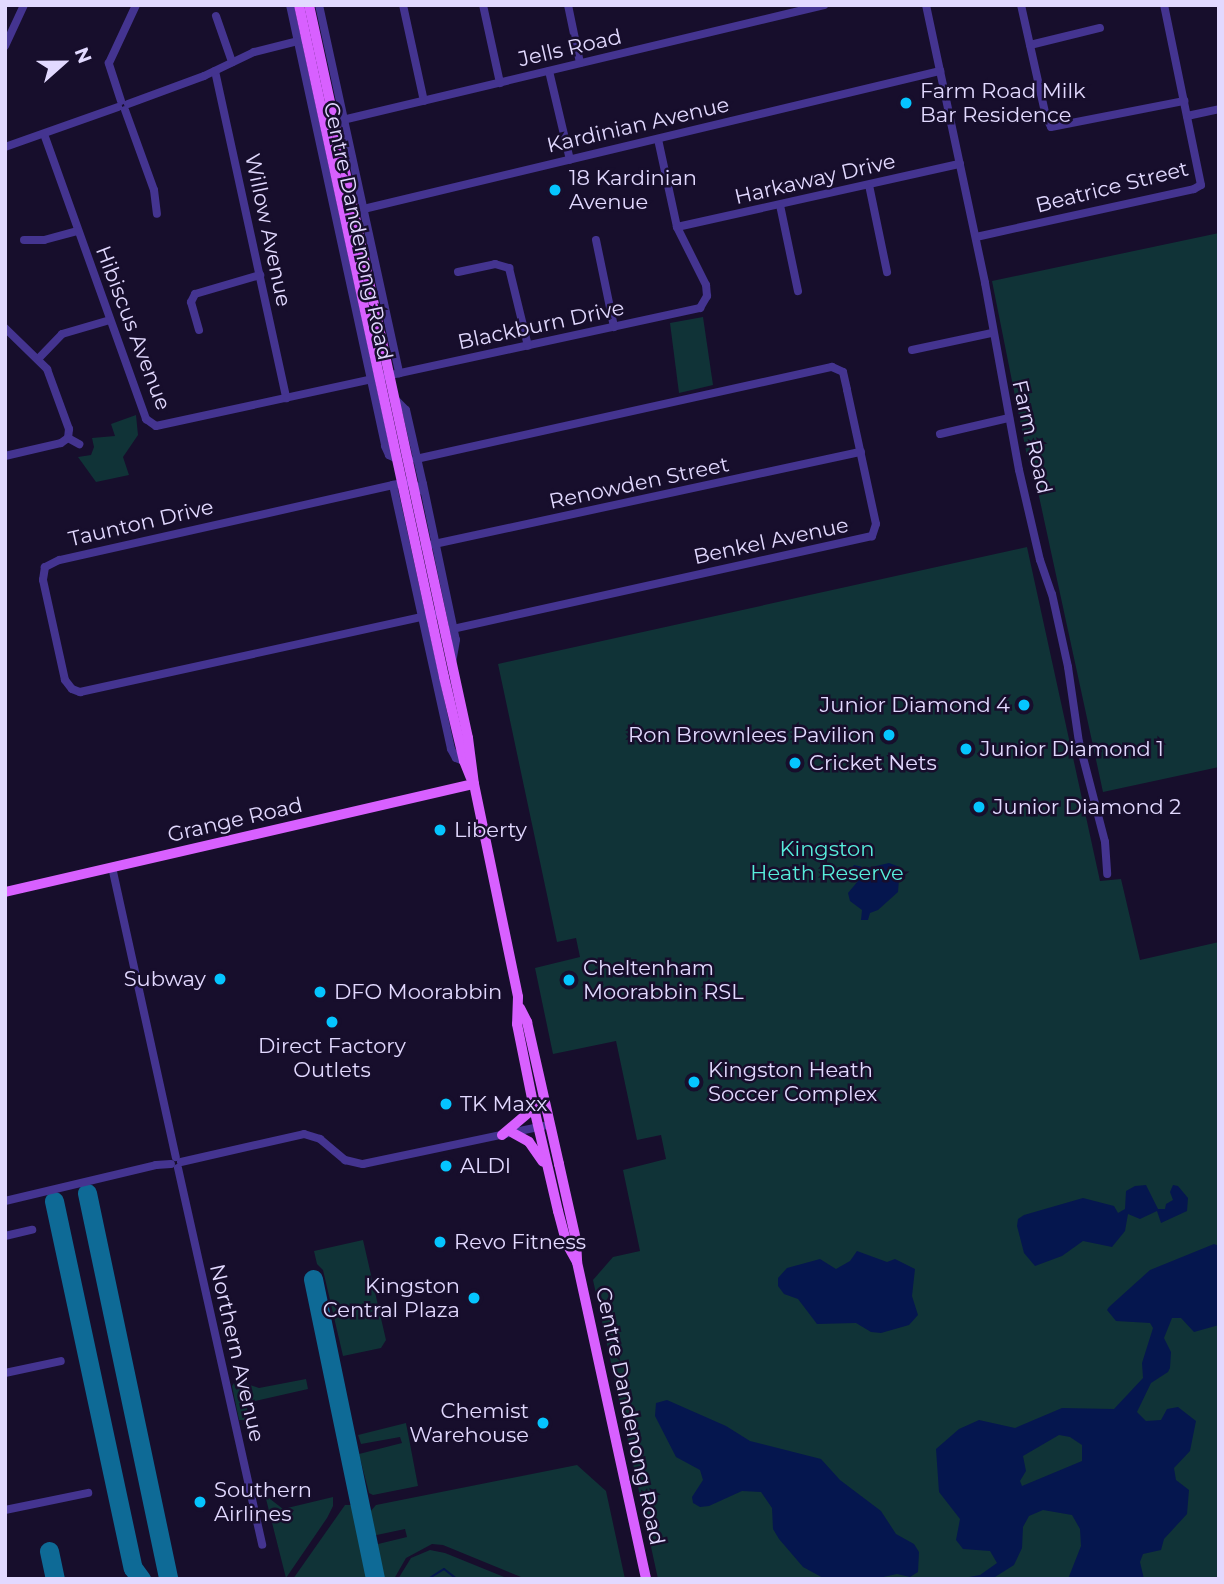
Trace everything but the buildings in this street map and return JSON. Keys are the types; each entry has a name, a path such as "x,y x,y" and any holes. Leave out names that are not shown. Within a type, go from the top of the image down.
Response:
{"main road":[{"name":"Centre Dandenong Road","path":"299,5 306,39 334,122 354,211 402,483 464,761 474,784"},
{"name":"Centre Dandenong Road","path":"306,39 309,5"},
{"name":"Centre Dandenong Road","path":"384,377 393,397 402,483 430,546 430,616 450,664 468,738 474,784 520,1007 527,1022 544,1126 548,1171 567,1244 577,1262"},
{"name":"Grange Road","path":"5,892 474,784"},
{"name":"Centre Dandenong Road","path":"520,1007 517,1024 534,1108 544,1126 576,1240 577,1262 646,1579"},
{"path":"534,1108 508,1134 529,1142 548,1171"}],"street":[{"path":"5,46 24,5"},
{"path":"136,5 109,63 156,196 157,214"},
{"name":"Centre Dandenong Road","path":"290,5 306,39 384,377"},
{"name":"Centre Dandenong Road","path":"319,5 334,122"},
{"path":"403,5 424,101"},
{"path":"483,5 500,83"},
{"path":"568,5 580,63"},
{"name":"Jells Road","path":"334,122 787,10 824,5"},
{"name":"Farm Road","path":"926,5 976,237 1009,418 1038,552 1068,667 1079,742 1105,842 1107,874"},
{"path":"1021,5 1048,130 1184,101"},
{"name":"Beatrice Street","path":"976,237 1199,187 1201,178 1164,5"},
{"path":"216,16 232,62"},
{"path":"1030,45 1100,28"},
{"path":"5,147 215,71 256,51 306,39"},
{"name":"Willow Avenue","path":"215,71 286,398"},
{"path":"549,71 570,160"},
{"name":"Kardinian Avenue","path":"354,211 940,71"},
{"path":"1187,116 1219,109"},
{"name":"Hibiscus Avenue","path":"44,134 146,419 154,426 384,377"},
{"path":"658,139 677,227"},
{"name":"Harkaway Drive","path":"677,227 960,164"},
{"path":"869,185 887,272"},
{"path":"780,205 798,291"},
{"name":"Blackburn Drive","path":"384,377 700,308 707,296 706,285 677,227"},
{"path":"24,240 44,240 78,231"},
{"path":"596,240 614,327"},
{"path":"458,272 499,264 509,268 528,346"},
{"path":"199,330 191,302 195,294 260,275"},
{"path":"38,358 62,334 110,320"},
{"path":"5,328 38,358 48,371 69,427 68,438 61,443 5,456"},
{"path":"912,350 992,333"},
{"name":"Benkel Avenue","path":"416,459 832,367 839,368 844,374 876,524 875,533 870,537 453,629"},
{"name":"Centre Dandenong Road","path":"393,397 406,410 423,491 430,546 453,629 457,649 450,664"},
{"path":"940,434 1009,418"},
{"path":"68,438 79,444"},
{"name":"Renowden Street","path":"430,546 860,452"},
{"path":"402,483 423,491"},
{"name":"Taunton Drive","path":"402,483 59,559 45,567 43,580 65,680 72,689 80,692 430,616"},
{"name":"Northern Avenue","path":"112,867 262,1545"},
{"path":"5,1201 156,1165 176,1163 300,1135 318,1138 345,1160 360,1164 544,1126"},
{"path":"5,1236 32,1230"},
{"path":"5,1373 61,1361"},
{"path":"5,1510 88,1493"}],"green space":[{"path":"1219,233 1219,767 1103,792 1032,464 1028,461 992,281"},
{"path":"703,317 713,385 679,393 670,323"},
{"path":"136,415 138,435 123,457 129,475 96,482 78,457 91,455 94,447 92,438 115,436 111,424"},
{"name":"Kingston Heath Reserve","path":"1027,547 1100,881 1121,879 1140,960 1219,942 1219,1579 658,1579 593,1280 613,1257 640,1251 623,1170 666,1159 661,1135 637,1140 616,1041 553,1054 535,968 580,957 576,938 557,942 498,664"},
{"path":"363,1240 386,1340 381,1348 343,1356 323,1270 317,1264 314,1251"},
{"path":"306,1379 308,1389 246,1403 249,1420 239,1420 232,1386 234,1383 241,1382 259,1388"},
{"path":"406,1423 418,1486 373,1495 369,1493 359,1454 402,1443 400,1437 361,1444 358,1435"},
{"path":"577,1465 606,1491 625,1579 526,1579 443,1545 432,1544 406,1558 394,1579 381,1579 374,1545 407,1537 405,1529 372,1536 369,1513 376,1505"},
{"path":"265,1495 283,1509 333,1497 333,1506 327,1518 286,1578"},
{"path":"345,1505 352,1505 368,1579 293,1579"},
{"path":"430,1550 445,1553 509,1579 398,1579 411,1558"}],"shaded area":[{"path":"889,863 900,867 898,892 878,910 870,913 868,920 861,920 862,910 850,901 848,893 858,881 851,869 854,865 867,868"},
{"path":"1146,1185 1158,1209 1165,1209 1166,1204 1173,1200 1170,1192 1173,1185 1178,1186 1188,1198 1187,1211 1161,1223 1157,1211 1140,1219 1128,1214 1125,1231 1112,1247 1083,1241 1062,1256 1035,1266 1024,1253 1017,1226 1018,1219 1024,1215 1083,1198 1114,1206 1118,1213 1125,1209 1126,1191 1135,1186"},
{"path":"1214,1244 1219,1246 1219,1325 1194,1332 1181,1318 1172,1318 1164,1338 1171,1352 1170,1368 1151,1383 1137,1412 1146,1421 1161,1420 1167,1409 1178,1407 1196,1421 1190,1451 1174,1468 1176,1480 1189,1490 1187,1514 1164,1539 1161,1550 1143,1554 1140,1562 1144,1579 1068,1579 1081,1546 1080,1529 1072,1515 1043,1510 1029,1516 1023,1527 1022,1548 1014,1565 995,1577 958,1579 980,1575 997,1563 990,1551 963,1549 956,1540 960,1519 939,1492 936,1449 959,1429 979,1420 1015,1428 1062,1408 1114,1409 1143,1378 1142,1363 1153,1328 1150,1323 1116,1321 1107,1310 1150,1270","holes":["1059,1435 1070,1437 1082,1445 1082,1461 1022,1486 1020,1481 1026,1471 1023,1456"]},
{"path":"857,1251 887,1262 895,1259 915,1269 912,1296 918,1315 909,1325 881,1333 871,1332 856,1323 817,1324 798,1299 784,1294 778,1286 778,1278 787,1268 820,1259 836,1269 850,1261"},
{"path":"667,1400 726,1426 750,1441 821,1459 840,1480 881,1511 896,1534 914,1544 919,1552 918,1572 910,1577 897,1574 874,1579 825,1579 803,1567 779,1539 773,1529 772,1508 761,1492 742,1491 709,1506 700,1507 693,1503 692,1497 703,1480 700,1470 676,1457 655,1416 656,1403"}],"waterway":[{"path":"428,1579 444,1569 457,1579"}],"taxiway":[{"path":"87,1193 168,1579"},
{"path":"54,1201 133,1568 141,1579"},
{"path":"313,1279 375,1579"},
{"path":"49,1551 55,1579"}],"place":[{"name":"Farm Road Milk Bar Residence","path":"906,103"},
{"name":"18 Kardinian Avenue","path":"555,190"},
{"name":"Junior Diamond 4","path":"1024,705"},
{"name":"Ron Brownlees Pavilion","path":"889,735"},
{"name":"Junior Diamond 1","path":"966,749"},
{"name":"Cricket Nets","path":"795,763"},
{"name":"Junior Diamond 2","path":"979,807"},
{"name":"Liberty","path":"440,830"},
{"name":"Subway","path":"220,979"},
{"name":"Cheltenham Moorabbin RSL","path":"569,980"},
{"name":"DFO Moorabbin","path":"320,992"},
{"name":"Direct Factory Outlets","path":"332,1022"},
{"name":"Kingston Heath Soccer Complex","path":"694,1082"},
{"name":"TK Maxx","path":"446,1104"},
{"name":"ALDI","path":"446,1166"},
{"name":"Revo Fitness","path":"440,1242"},
{"name":"Kingston Central Plaza","path":"474,1298"},
{"name":"Chemist Warehouse","path":"543,1423"},
{"name":"Southern Airlines","path":"200,1502"}]}
